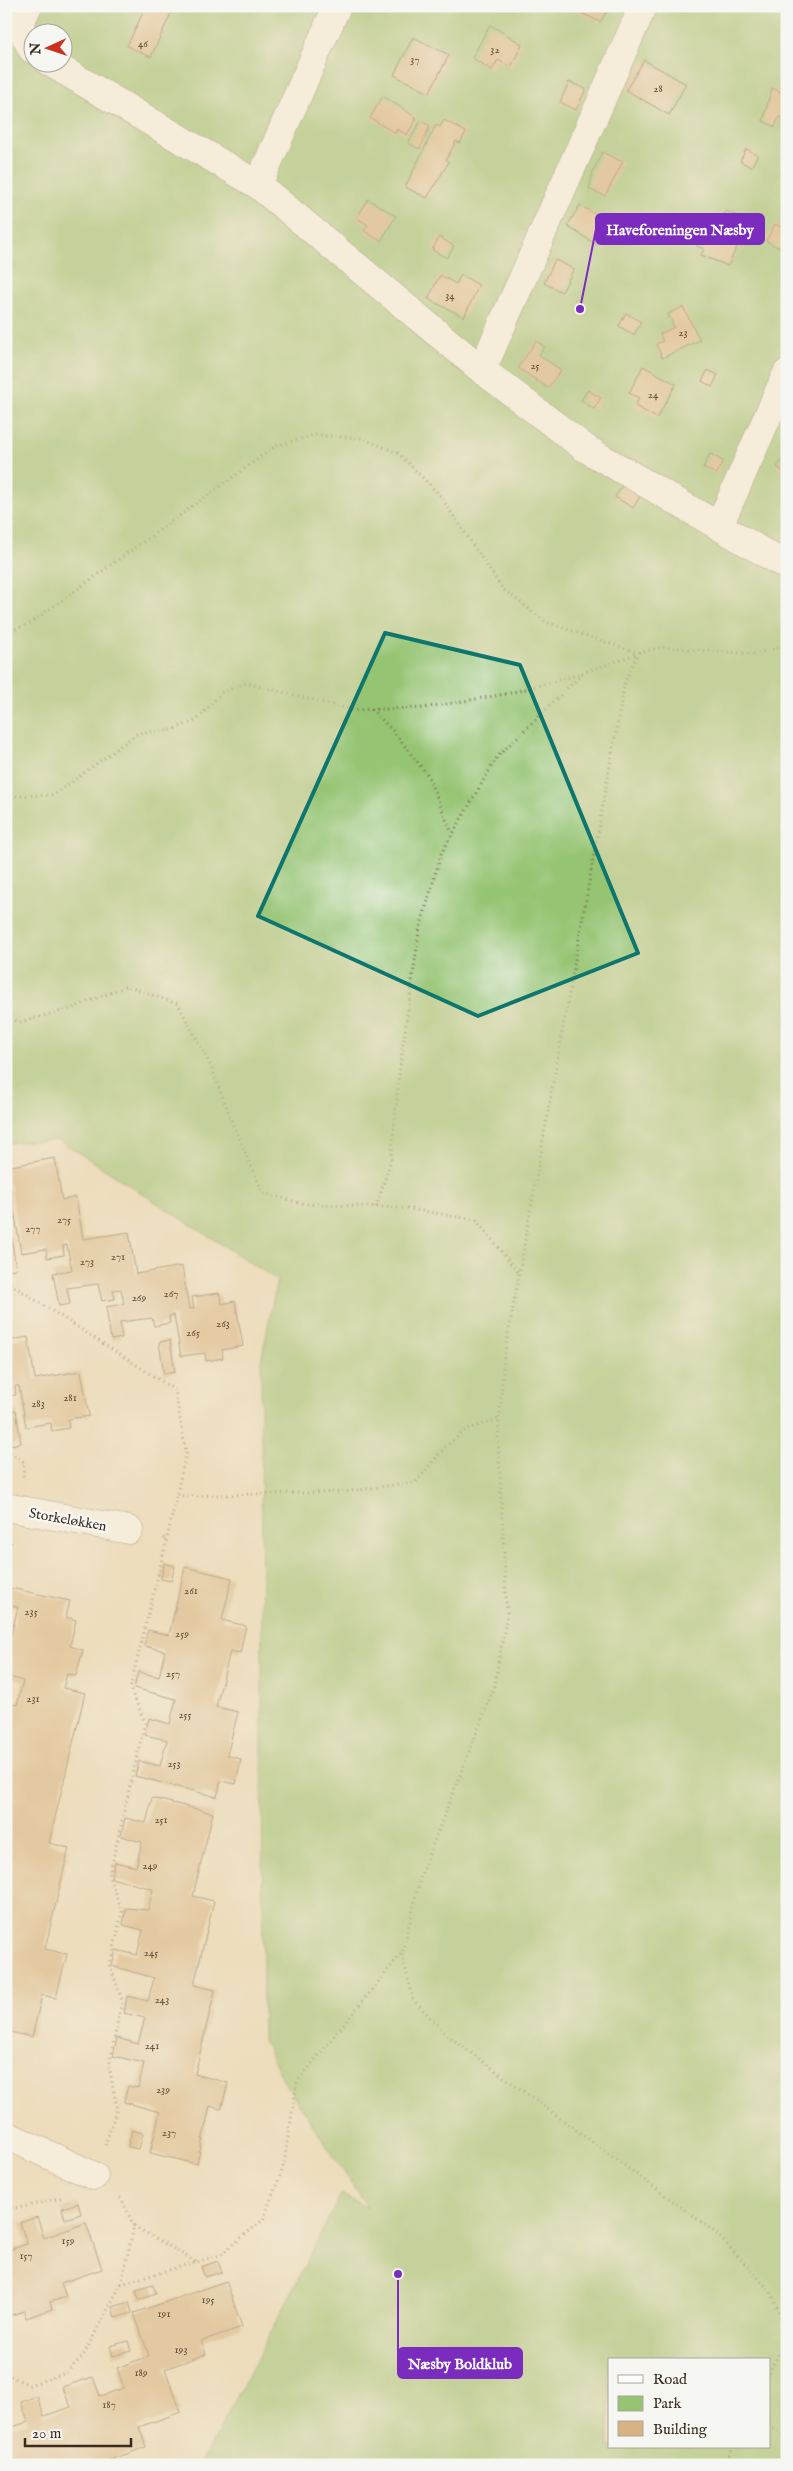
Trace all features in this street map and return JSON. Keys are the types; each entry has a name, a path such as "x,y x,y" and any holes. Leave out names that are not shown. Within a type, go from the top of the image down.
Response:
{"street":[{"path":"22,29 20,25 28,6"},
{"path":"258,185 336,6"},
{"path":"482,370 643,6"},
{"path":"66,72 258,185 482,370 585,448 787,566"},
{"path":"719,526 787,373"},
{"name":"Storkeløkken","path":"6,1507 129,1530"},
{"path":"6,2135 94,2176"}],"path":[{"path":"6,632 29,624 276,446 314,435 362,438 398,453 439,494 502,588 546,622 638,653"},
{"path":"6,796 54,795 138,733 172,730 197,720 221,693 246,683 354,710 422,708 506,694 583,673 638,653 661,647 755,654 787,645"},
{"path":"121,2284 220,2255 263,2220 283,2168 297,2082 402,1954 421,1875 494,1688 507,1614 498,1436 504,1358 625,680 638,653"},
{"path":"376,1207 391,1160 400,1066 420,932 441,854 496,757 583,673"},
{"path":"371,709 392,730 427,774 453,833"},
{"path":"6,1017 20,1022 70,1009 127,986 178,1004 210,1064 234,1127 263,1193 305,1204 405,1208 476,1220 519,1273"},
{"path":"6,1281 175,1390 186,1453 130,1688 145,1722 109,1876 122,1912 110,1966 122,2000 109,2066 118,2109 94,2176 61,2199 19,2208 6,2207"},
{"path":"177,1496 342,1492 416,1482 445,1447 467,1430 499,1419"},
{"path":"129,1530 167,1539"},
{"path":"402,1954 413,1999 447,2035 715,2232 771,2292 782,2320 782,2348 770,2371"},
{"path":"94,2176 122,2200 134,2226 198,2263"},
{"path":"6,2374 29,2385 66,2373 83,2356 121,2284 134,2226"},
{"path":"770,2428 787,2436"},
{"path":"725,2465 733,2448"}],"highlighted area":[{"path":"385,633 520,665 638,953 478,1016 258,916"}],"green space":[{"path":"6,6 787,6 787,2465 200,2465 260,2354 341,2194 368,2208 285,2083 263,2040 261,1361 277,1280 59,1140 6,1143"}],"building":[{"path":"146,6 163,6 172,11 151,57 127,46"},
{"path":"577,6 600,6 599,9 606,12 600,22 575,10"},
{"path":"490,25 522,44 511,67 498,60 492,70 472,58"},
{"path":"413,37 449,55 429,93 394,75"},
{"path":"644,60 686,84 669,115 626,90"},
{"path":"569,82 586,89 576,110 560,102"},
{"path":"772,88 787,95 787,115 784,114 782,118 779,117 775,127 763,121"},
{"path":"383,96 417,118 407,135 397,129 395,133 370,118"},
{"path":"444,120 466,132 460,143 456,141 446,160 449,162 427,198 405,187 436,125 440,127"},
{"path":"421,121 430,126 420,149 408,143"},
{"path":"746,149 758,155 751,167 740,161"},
{"path":"602,152 623,162 605,196 589,189 593,172"},
{"path":"368,199 396,216 381,241 364,231 368,225 357,218"},
{"path":"580,205 610,223 597,245 567,226"},
{"path":"726,211 748,221 741,236 719,226"},
{"path":"775,224 787,230 779,248 766,241"},
{"path":"711,230 739,242 728,266 701,255 704,249 697,246 703,232 709,235"},
{"path":"439,237 454,246 447,258 432,250"},
{"path":"555,260 574,269 562,292 544,283"},
{"path":"440,275 456,284 461,275 479,285 464,317 428,299"},
{"path":"683,307 700,340 662,358 656,344 663,341 660,334 674,327 668,314"},
{"path":"626,313 641,322 634,335 619,326"},
{"path":"536,341 545,347 539,355 561,370 548,388 518,368"},
{"path":"643,366 676,384 657,418 635,406 639,398 629,393"},
{"path":"708,370 718,375 712,387 702,381"},
{"path":"588,390 601,398 594,409 581,400"},
{"path":"787,453 787,474 777,467"},
{"path":"710,454 723,461 717,474 703,468"},
{"path":"623,484 641,495 633,508 615,497"},
{"path":"55,1158 62,1200 76,1197 83,1239 129,1232 136,1274 182,1266 189,1309 194,1308 192,1297 219,1293 222,1304 235,1301 243,1346 222,1350 223,1358 206,1361 205,1353 181,1356 174,1315 169,1316 170,1323 154,1326 152,1318 120,1322 122,1338 111,1340 106,1307 124,1304 121,1289 113,1290 115,1299 102,1301 98,1284 67,1288 70,1304 59,1306 53,1273 72,1270 67,1245 63,1246 64,1255 47,1258 46,1249 21,1253 10,1184 6,1184 6,1167"},
{"path":"11,1236 16,1269 6,1270 6,1237"},
{"path":"28,1337 35,1379 81,1371 89,1416 68,1419 69,1428 52,1431 51,1423 26,1427 19,1386 15,1386 16,1395 6,1396 6,1341"},
{"path":"170,1340 175,1372 164,1374 159,1342"},
{"path":"16,1410 21,1443 10,1445 6,1412"},
{"path":"164,1563 175,1566 171,1581 161,1579"},
{"path":"185,1567 232,1578 222,1620 246,1626 240,1653 230,1651 216,1707 238,1712 227,1755 241,1759 236,1784 221,1781 217,1797 135,1776 139,1761 160,1766 167,1740 145,1735 149,1718 170,1724 176,1699 134,1688 138,1672 159,1677 165,1651 144,1646 148,1630 169,1635"},
{"path":"6,1587 70,1601 66,1617 76,1620 70,1646 83,1650 76,1676 67,1674 63,1688 85,1693 49,1843 69,1848 45,1949 67,1954 56,1998 42,1995 32,2037 6,2031 6,1747 13,1722 6,1720 6,1702 17,1705 23,1681 6,1676 6,1655 18,1607 6,1605"},
{"path":"152,1798 213,1813 193,1896 214,1901 194,1985 215,1990 195,2074 228,2083 221,2109 210,2106 197,2164 150,2153 160,2112 124,2102 128,2086 138,2088 144,2063 113,2056 117,2038 138,2044 145,2018 124,2013 127,1996 148,2001 154,1978 112,1966 116,1950 137,1955 143,1930 123,1925 126,1908 148,1910 153,1889 111,1878 115,1862 136,1867 142,1842 121,1836 125,1818 146,1823"},
{"path":"132,2130 143,2133 139,2149 128,2147"},
{"path":"78,2203 81,2214 65,2219 62,2208"},
{"path":"37,2217 44,2238 86,2223 102,2269 61,2283 66,2297 50,2302 52,2309 26,2318 24,2311 6,2317 6,2251 27,2244 20,2223"},
{"path":"218,2261 222,2272 205,2277 201,2267"},
{"path":"226,2281 242,2327 201,2341 206,2354 165,2369 181,2412 139,2427 146,2447 96,2465 6,2465 6,2429 28,2422 21,2402 37,2396 44,2416 71,2407 62,2387 93,2377 100,2396 124,2388 117,2368 149,2356 134,2313"},
{"path":"153,2285 156,2294 139,2300 136,2290"},
{"path":"129,2302 132,2313 115,2318 112,2307"},
{"path":"128,2341 131,2351 113,2356 110,2346"}],"place":[{"name":"Haveforeningen Næsby","path":"580,309"},
{"name":"Næsby Boldklub","path":"398,2274"}]}
